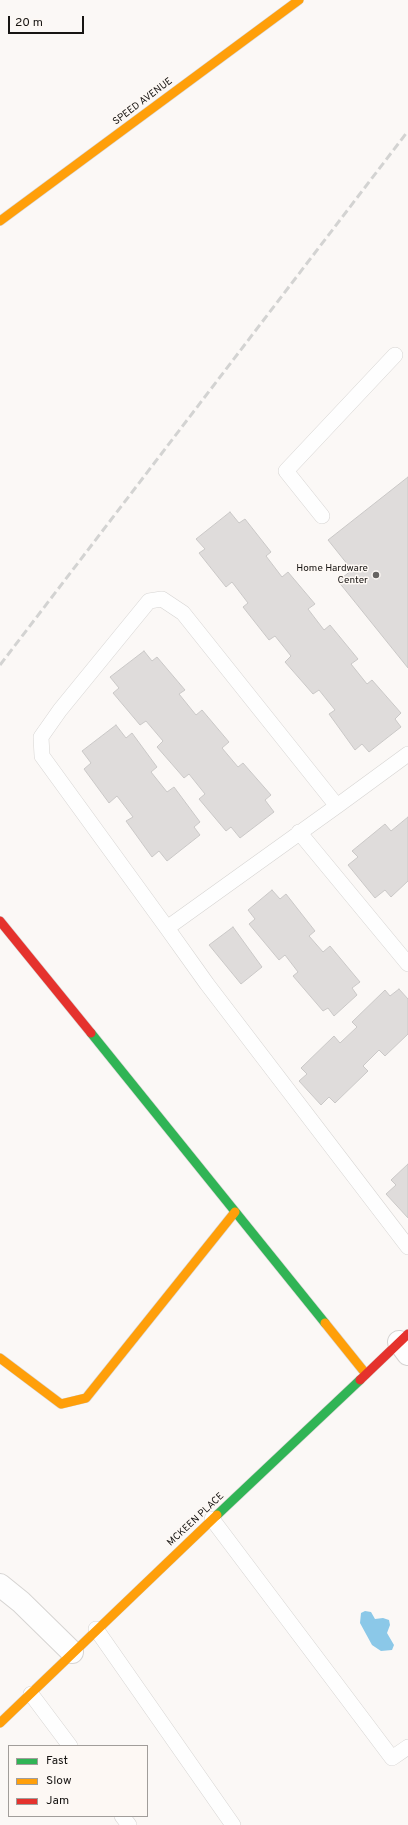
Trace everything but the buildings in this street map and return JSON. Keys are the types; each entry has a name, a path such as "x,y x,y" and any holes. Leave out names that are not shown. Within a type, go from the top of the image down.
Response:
{"street":[{"name":"SPEED AVENUE","path":"0,221 299,0"},
{"path":"0,920 366,1374"},
{"path":"0,1358 61,1404 86,1398 235,1212"},
{"name":"MCKEEN PLACE","path":"0,1723 96,1629 366,1374 405,1344"},
{"path":"0,1585 21,1602 72,1652"}],"lane":[{"path":"322,516 286,471 395,355"},
{"path":"337,806 183,613 162,599 149,600 60,710 41,737 42,756 167,928 408,1247"},
{"path":"167,928 408,754"},
{"path":"299,832 408,964"},
{"path":"212,1519 392,1758 408,1747"},
{"path":"96,1629 233,1825"},
{"path":"31,1694 69,1745"},
{"path":"123,1817 129,1825"}],"water":[{"path":"365,1611 371,1612 375,1619 383,1618 389,1620 390,1625 387,1633 394,1645 392,1650 381,1651 372,1645 360,1623 361,1613"}],"railway":[{"path":"0,665 408,131"}],"traffic: fast":[{"path":"91,1033 325,1323"},
{"path":"217,1515 360,1380"}],"traffic: slow":[{"path":"0,221 299,0"},
{"path":"0,1358 61,1404 86,1398 235,1212"},
{"path":"325,1323 366,1374"},
{"path":"0,1723 217,1515"}],"traffic: jam":[{"path":"0,921 91,1033"},
{"path":"360,1380 408,1334"}],"place":[{"name":"Home Hardware Center","path":"376,575"}]}
